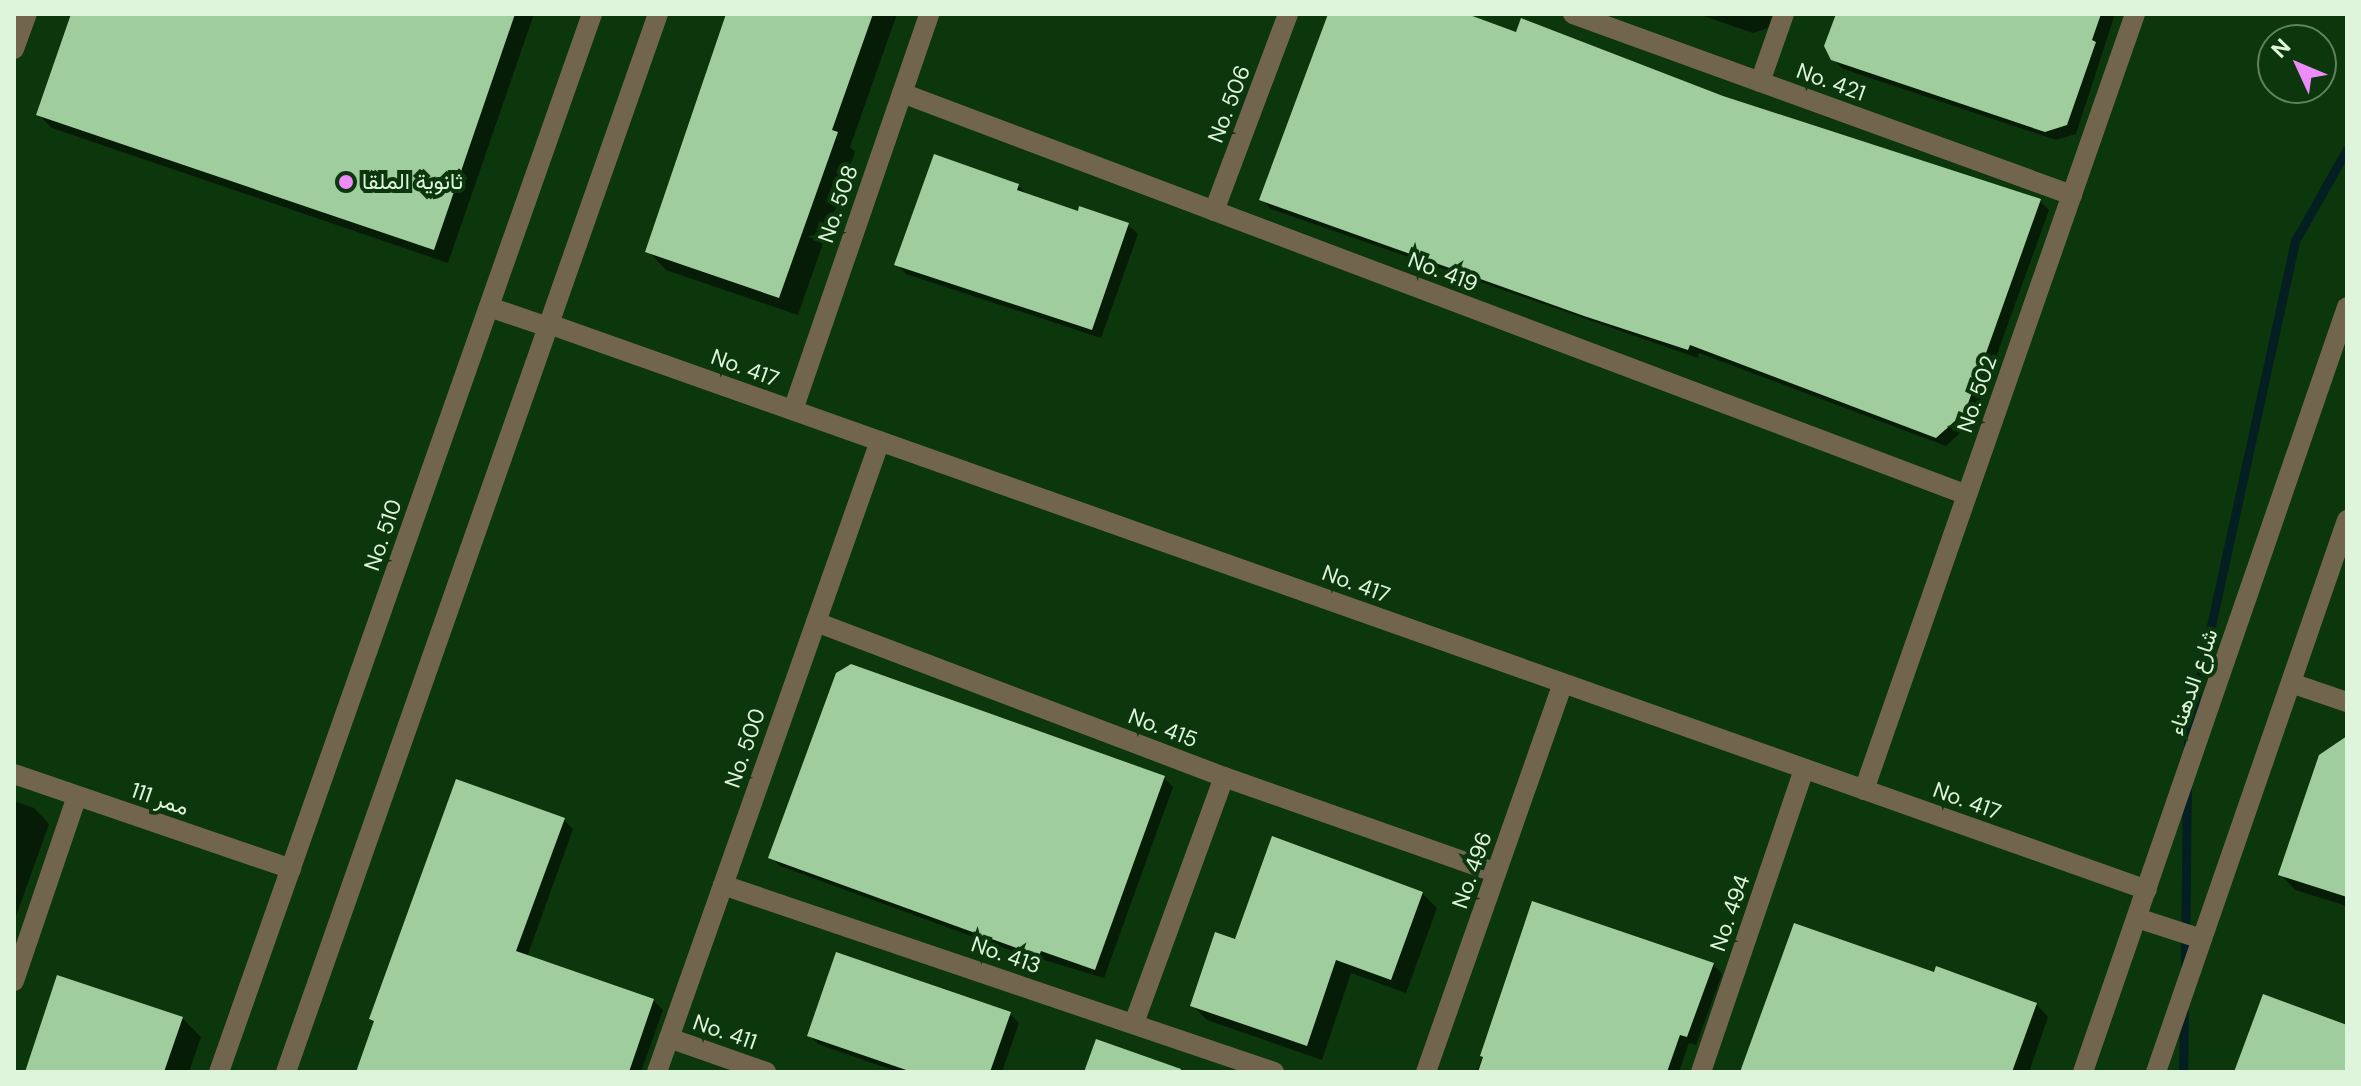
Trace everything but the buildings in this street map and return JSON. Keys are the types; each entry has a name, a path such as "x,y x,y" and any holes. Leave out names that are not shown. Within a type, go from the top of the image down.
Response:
{"street":[{"path":"14,49 27,14"},
{"name":"No. 510","path":"219,1072 592,14"},
{"path":"286,1072 658,14"},
{"name":"No. 508","path":"793,410 929,14"},
{"name":"No. 506","path":"1214,211 1288,14"},
{"name":"No. 421","path":"1573,14 2072,195"},
{"path":"1760,82 1784,14"},
{"name":"No. 502","path":"1864,790 2135,14"},
{"name":"No. 419","path":"902,93 1967,495"},
{"name":"No. 417","path":"489,307 793,410 2147,890"},
{"name":"شارع الدهناء","path":"2083,1072 2347,307"},
{"name":"No. 500","path":"657,1072 880,441"},
{"path":"2156,1072 2347,520"},
{"name":"No. 415","path":"816,622 1224,777 1496,873"},
{"name":"No. 496","path":"1426,1072 1563,683"},
{"path":"2291,683 2347,702"},
{"name":"No. 494","path":"1701,1072 1804,769"},
{"name":"ممر 111","path":"14,774 291,869"},
{"path":"1134,1023 1224,777"},
{"path":"14,981 77,796"},
{"name":"No. 413","path":"723,885 1274,1072"},
{"path":"2137,918 2202,939"},
{"name":"No. 411","path":"669,1038 766,1072"}],"waterway":[{"path":"2188,749 2188,731 2295,241 2347,149"},
{"path":"2185,969 2187,791"},
{"path":"2183,1072 2184,1011"}],"place":[{"name":"ثانوية الملقا","path":"346,182"}]}
